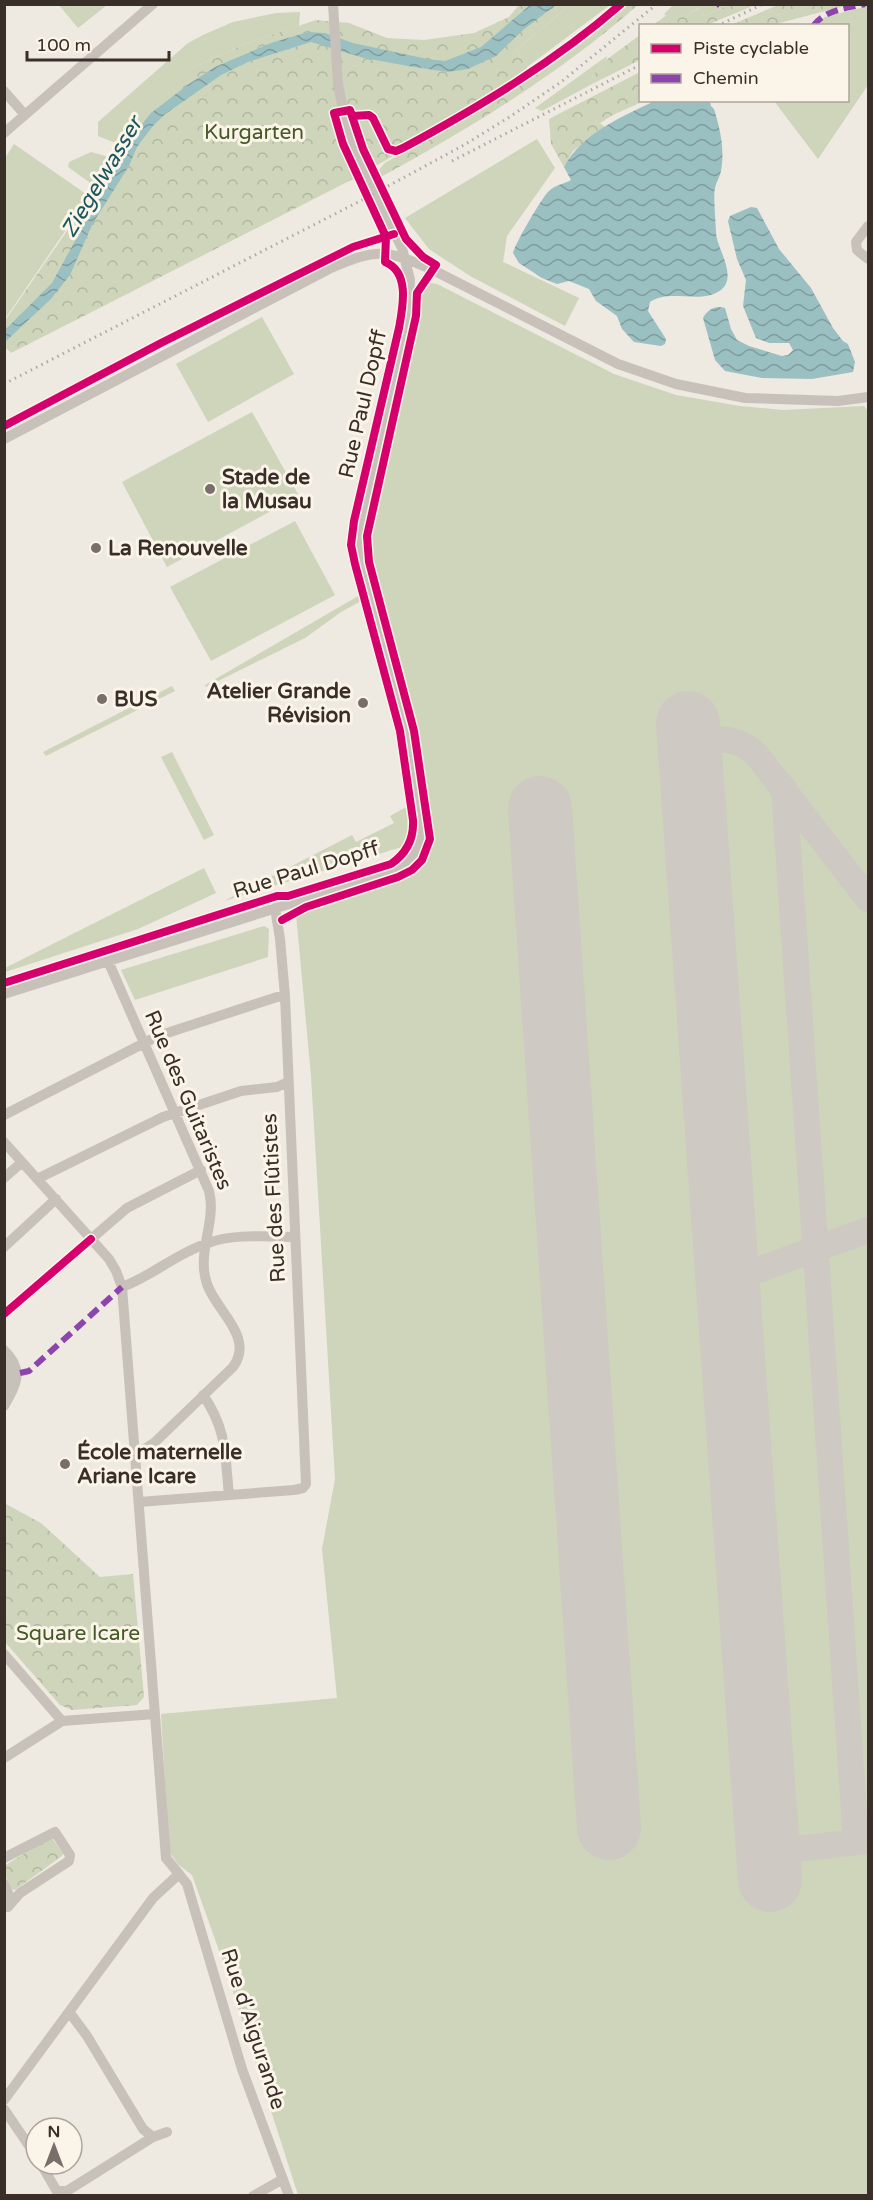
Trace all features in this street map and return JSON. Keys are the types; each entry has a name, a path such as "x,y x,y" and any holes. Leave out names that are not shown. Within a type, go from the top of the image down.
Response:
{"street":[{"path":"4,133 153,4"},
{"name":"Rue Paul Dopff","path":"4,994 402,867 418,846 422,833 407,732 358,543 408,320 410,280 405,258 353,145 343,111 333,10"},
{"path":"4,91 25,115"},
{"path":"868,226 856,242 857,250 868,259"},
{"path":"4,439 329,269 371,254 385,253 405,258 433,270 618,364 676,384 745,398 838,401 868,397"},
{"name":"Rue des Flûtistes","path":"229,1495 294,1490 305,1486 307,1473 285,996 275,908"},
{"name":"Rue des Guitaristes","path":"108,961 201,1170 211,1204 204,1269 208,1286 236,1332 240,1347 233,1367 154,1443 135,1455"},
{"path":"4,1115 145,1043 185,1026 285,996"},
{"path":"37,1179 138,1128 176,1113 242,1091 276,1087 288,1082"},
{"path":"4,1142 113,1265 122,1287 138,1281 205,1244 236,1238 296,1237"},
{"path":"4,1179 22,1162"},
{"path":"4,1314 127,1208 201,1170"},
{"path":"4,1247 56,1199"},
{"name":"Rue d'Aigurande","path":"122,1287 166,1858 187,1884 242,2069 289,2196"},
{"path":"4,1350 13,1360 17,1380 4,1406"},
{"path":"4,1364 8,1375 8,1381 4,1387"},
{"path":"139,1502 229,1495 221,1428 203,1395"},
{"path":"4,1654 62,1721"},
{"path":"4,1758 62,1721 155,1714"},
{"path":"4,1858 55,1832 70,1856 69,1861 20,1893 6,1909"},
{"path":"4,2100 153,1898 179,1874"},
{"path":"4,1884 9,1894 6,1909"},
{"path":"70,2013 87,2036 144,2129 153,2137"},
{"path":"4,2109 24,2138"},
{"path":"47,2176 58,2193 67,2191 153,2137 167,2132"},
{"path":"253,2196 283,2179"}],"green space":[{"path":"778,4 848,5 776,24 733,24"},
{"path":"59,5 107,5 78,28"},
{"name":"Kurgarten","path":"519,5 570,5 516,50 531,73 527,77 624,5 638,5 546,77 447,140 379,178 377,172 385,163 507,90 355,178 11,353 5,347 4,322 91,196 118,144 136,117 155,96 193,68 242,45 316,20 349,23 387,38 424,40 474,33 509,17"},
{"path":"570,5 610,5 527,67 516,50"},
{"path":"673,5 729,5 704,16 699,8 673,21 664,14"},
{"path":"729,5 755,5 709,24 654,24 667,15 674,20 700,8 704,16"},
{"path":"868,6 868,85 818,159 775,102 849,102 849,24 816,24 825,17"},
{"path":"300,12 299,26 242,45 193,68 136,117 118,144 98,136 98,122 188,43 233,22 276,13"},
{"path":"639,36 639,60 594,83 589,80 606,60"},
{"path":"607,56 589,80 594,83 542,111 535,108"},
{"path":"639,73 639,102 642,102 600,123 605,127 573,151 564,167 551,144 549,119"},
{"path":"537,139 555,168 507,236 503,262 579,298 565,326 470,276 429,249 405,218"},
{"path":"14,144 89,196 5,319 5,158"},
{"path":"91,152 111,159 96,187 68,167 69,162"},
{"path":"430,283 437,284 614,374 676,395 740,406 783,410 864,406 868,411 868,2195 298,2195 226,1970 192,1875 179,1865 169,1852 161,1714 337,1698 322,1549 335,1479 311,1076 296,914 408,876 419,868 430,853 433,839 416,728 369,548 370,530 419,316 419,297 422,286"},
{"path":"262,317 294,374 208,422 176,364"},
{"name":"Stade de la Musau","path":"252,412 299,496 167,567 122,482"},
{"path":"295,521 335,595 211,661 170,587"},
{"path":"360,595 361,601 341,612 305,638 206,687 205,685"},
{"path":"172,686 175,691 46,756 43,752"},
{"path":"172,752 214,835 204,840 161,757"},
{"path":"408,806 410,829 405,846 224,901 352,835 356,842 394,823 390,816"},
{"path":"204,868 216,893 138,929 5,972 5,968"},
{"path":"264,926 269,929 268,957 135,1000 121,970"},
{"name":"Square Icare","path":"4,1503 41,1523 100,1577 133,1574 144,1697 137,1705 72,1710 60,1705 5,1642"},
{"path":"51,1837 63,1853 62,1856 15,1890 12,1889 5,1876 4,1866"}],"water":[{"path":"530,5 556,5 523,30 496,56 468,69 448,72 408,66 364,58 311,42 248,62 221,75 164,115 153,126 137,147 129,166 93,223 70,275 51,299 5,342 5,330 52,283 138,129 151,113 215,67 271,43 308,32 325,33 353,43 445,61 481,47"},
{"path":"653,102 710,102 720,131 721,171 714,192 714,203 717,239 728,277 721,290 713,294 695,297 667,296 650,302 648,311 666,339 665,344 661,346 634,342 622,329 617,316 596,301 589,289 569,281 557,284 542,278 519,263 513,253 523,231 549,191 571,180 564,167 581,144 604,127"},
{"path":"751,207 757,208 779,249 811,288 833,328 848,344 855,362 853,372 812,379 762,378 725,371 715,360 703,318 715,307 725,308 737,340 782,356 788,355 793,350 789,343 769,343 756,338 743,306 746,280 737,259 728,221 730,216"}],"taxiway":[{"path":"690,742 732,741 740,743 756,754 868,899"},
{"path":"784,788 856,1842"},
{"path":"728,1281 868,1230"},
{"path":"768,1852 868,1841"}],"runway":[{"path":"688,723 770,1880"},
{"path":"540,808 609,1828"}],"railway":[{"path":"4,384 366,198 464,145 561,82 657,4"},
{"path":"721,24 763,4"},
{"path":"452,161 639,66"}],"marked path":[{"path":"815,24 830,13 865,4"},
{"path":"20,1373 29,1371 122,1287"}],"cycle path":[{"path":"352,116 369,115 373,118 388,149 396,151 516,82 570,45 621,4"},
{"path":"4,983 277,896 288,896 391,864 401,855 411,839 413,820 400,731 351,545 354,521 399,328 403,290 398,273 385,262 386,237 343,144 334,113 350,110 363,149 406,239 423,257 436,265 417,293 416,316 367,536 369,562 414,731 430,839 422,860 412,870 398,877 306,907 282,920"},
{"path":"4,426 161,343 353,247 394,234"},
{"path":"4,1314 91,1239"}],"place":[{"name":"Stade de la Musau","path":"210,489"},
{"name":"La Renouvelle","path":"96,548"},
{"name":"BUS","path":"102,699"},
{"name":"Atelier Grande Révision","path":"363,703"},
{"name":"École maternelle Ariane Icare","path":"65,1464"}],"water label":[{"name":"Ziegelwasser","path":"102,177"}]}
